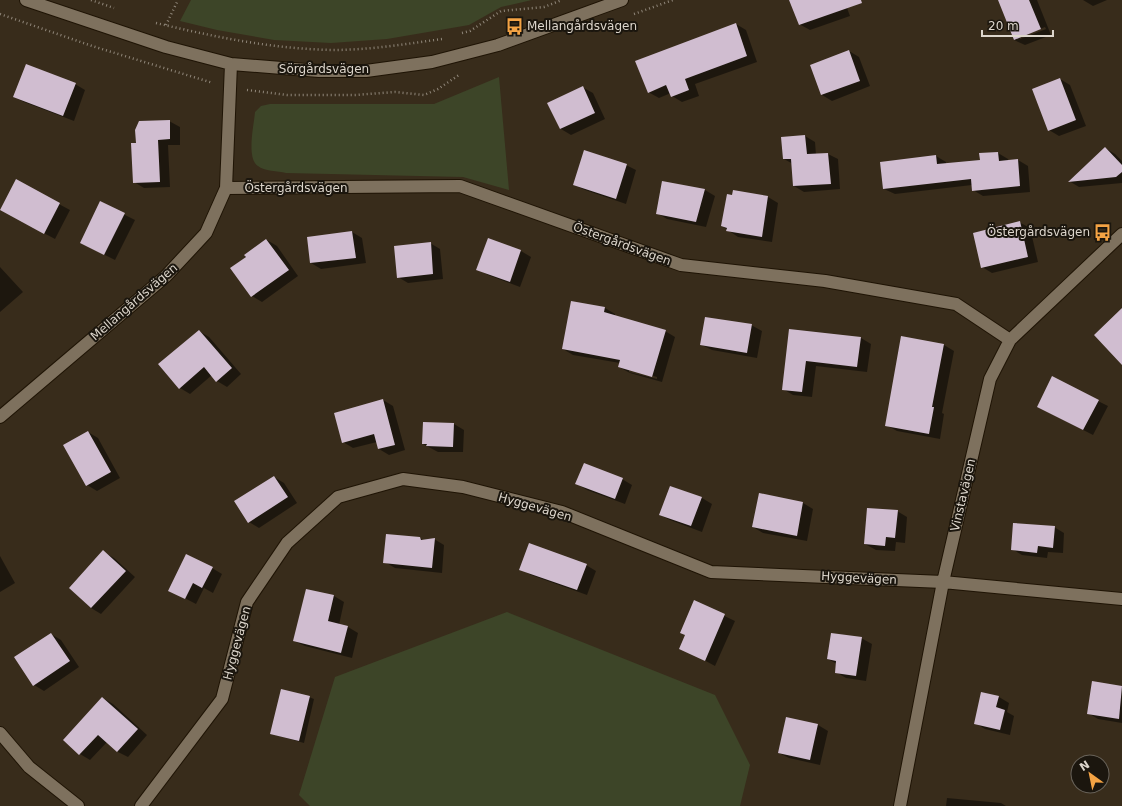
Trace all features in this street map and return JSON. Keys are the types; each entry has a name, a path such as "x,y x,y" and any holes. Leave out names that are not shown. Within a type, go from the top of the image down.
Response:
{"street":[{"name":"Sörgårdsvägen","path":"26,0 166,47 231,64 319,72 366,71 432,62 498,45 622,0"},
{"name":"Mellangårdsvägen","path":"0,417 166,276 206,233 226,188 231,64"},
{"name":"Östergårdsvägen","path":"226,188 460,186 681,265 825,281 956,304 1010,340"},
{"name":"Vinstavägen","path":"900,806 943,582 990,379 1010,340 1122,234"},
{"name":"Hyggevägen","path":"141,806 222,699 247,602 287,543 338,497 402,479 463,488 562,512 711,572 943,582 1122,599"},
{"path":"0,733 29,767 78,806"}],"path":[{"path":"91,0 119,10"},
{"path":"166,25 178,0"},
{"path":"457,35 470,31 502,11 544,7 562,0"},
{"path":"154,22 205,35 294,48 334,50 374,48 444,39"}],"green space":[{"path":"191,0 532,0 501,7 469,25 387,39 331,43 274,40 217,30 180,21"},
{"path":"499,77 509,190 463,177 286,173 261,168 254,162 252,156 255,112 261,106 270,104 434,104"},
{"path":"507,612 715,695 750,765 740,806 310,806 299,795 335,677"}],"building":[{"path":"789,0 861,0 862,3 799,25"},
{"path":"998,0 1029,0 1041,29 1014,40"},
{"path":"736,23 747,56 685,79 689,90 671,97 666,85 648,93 635,61"},
{"path":"849,50 860,81 821,95 810,65"},
{"path":"26,64 76,83 63,116 13,97"},
{"path":"1060,78 1076,120 1048,131 1032,89"},
{"path":"583,86 595,113 560,129 547,103"},
{"path":"170,120 170,139 158,140 160,182 133,183 131,143 136,143 135,130 139,121"},
{"path":"805,135 807,154 828,153 831,184 793,186 791,159 783,159 781,137"},
{"path":"1105,147 1122,165 1122,172 1116,177 1068,182"},
{"path":"584,150 627,164 616,199 573,185"},
{"path":"998,152 999,161 1018,159 1020,186 972,191 971,179 883,189 880,162 936,155 937,164 980,160 979,153"},
{"path":"16,179 60,203 44,234 0,210"},
{"path":"662,181 705,189 696,222 656,214"},
{"path":"733,190 768,196 762,237 726,231 727,228 721,226 727,194 732,195"},
{"path":"100,201 125,213 104,255 80,243"},
{"path":"1020,221 1028,257 981,268 973,233"},
{"path":"352,231 356,258 310,263 307,237"},
{"path":"488,238 521,250 510,282 476,270"},
{"path":"266,239 289,270 251,297 230,268 246,257 244,255"},
{"path":"431,242 433,274 397,278 394,246"},
{"path":"571,301 605,307 604,312 666,330 652,377 618,367 620,360 562,349"},
{"path":"1122,308 1122,365 1094,335"},
{"path":"705,317 752,324 747,353 700,345"},
{"path":"789,329 861,337 857,367 806,361 802,392 782,390"},
{"path":"199,330 232,368 216,382 204,367 179,389 158,364"},
{"path":"901,336 944,344 932,407 934,407 929,434 885,426"},
{"path":"1052,376 1099,400 1083,430 1037,407"},
{"path":"383,399 395,445 378,449 374,434 342,443 334,413"},
{"path":"423,422 454,423 453,447 426,446 427,444 422,444"},
{"path":"88,431 111,472 86,486 63,445"},
{"path":"584,463 623,478 615,499 575,484"},
{"path":"274,476 288,497 248,523 234,501"},
{"path":"670,486 702,497 691,526 659,515"},
{"path":"759,493 803,502 797,536 752,527"},
{"path":"867,508 898,510 895,538 886,537 885,546 864,544"},
{"path":"1013,523 1055,526 1053,548 1038,546 1037,553 1011,550"},
{"path":"386,534 420,537 421,540 435,538 432,568 383,563"},
{"path":"529,543 587,564 577,590 519,570"},
{"path":"103,550 126,571 91,608 69,588"},
{"path":"186,554 213,567 202,588 193,583 185,599 168,591"},
{"path":"306,589 334,595 328,621 348,626 341,653 293,641"},
{"path":"694,600 725,614 705,661 679,649 685,635 680,633"},
{"path":"51,633 70,661 33,686 14,657"},
{"path":"831,633 862,637 856,676 835,673 836,661 827,659"},
{"path":"1092,681 1122,686 1119,719 1087,714"},
{"path":"281,689 310,696 299,741 270,734"},
{"path":"981,692 999,696 996,707 1005,710 1000,730 974,724"},
{"path":"102,697 138,729 117,752 98,735 79,755 63,740"},
{"path":"786,717 818,724 810,760 778,753"}],"place":[{"name":"Mellangårdsvägen","path":"514,26"},
{"name":"Östergårdsvägen","path":"1103,232"}]}
